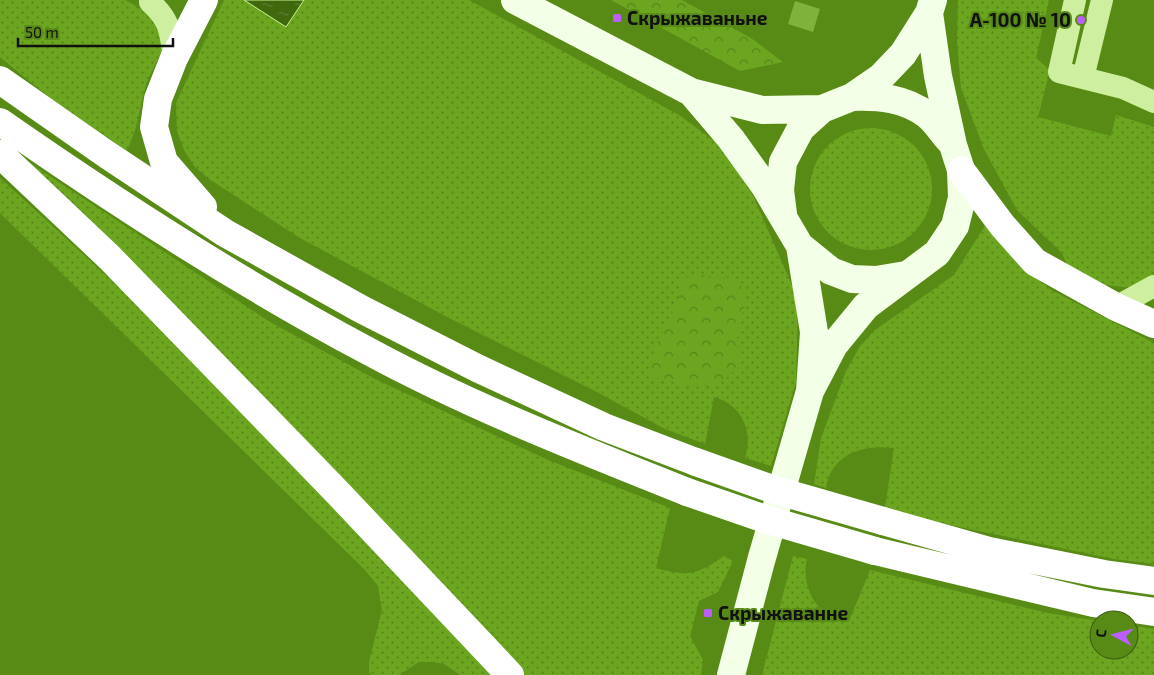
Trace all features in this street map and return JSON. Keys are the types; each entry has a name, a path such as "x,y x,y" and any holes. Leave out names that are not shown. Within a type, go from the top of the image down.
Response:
{"highway":[{"path":"204,0 174,58 158,99 154,127 164,162 225,233"},
{"path":"0,80 106,154 225,233 361,309 477,368 604,427 775,490 989,551 1104,574 1154,580"},
{"path":"0,122 75,175 252,286 371,352 438,386 537,431 687,492 765,519 875,551 1093,603 1154,612"},
{"path":"0,154 117,265 510,675"},
{"path":"957,158 1002,225 1035,262 1116,307 1154,324"}],"main road":[{"path":"515,0 691,92 762,110 822,109"},
{"path":"784,221 780,190 783,162 801,128 822,109 852,97 881,77 903,54 931,6"},
{"path":"731,675 761,561 810,391 834,345 866,306 937,253 955,226 962,198 957,158 938,76 931,6"},
{"path":"691,92 730,139 764,185 800,246 831,271 852,279 876,280 907,274"},
{"path":"852,97 877,96 902,101 928,116 957,158"},
{"path":"800,246 814,332 810,391"}],"lane":[{"path":"1075,0 1059,72 1123,88 1154,102"},
{"path":"1083,78 1102,0"},
{"path":"156,1 170,27 174,58"},
{"path":"1116,307 1154,286"}],"green space":[{"path":"0,0 125,0 150,14 162,29 163,48 146,84 135,131 127,151 50,98 0,57"},
{"path":"224,0 469,0 679,115 729,152 753,196 798,299 796,382 771,466 745,458 748,438 743,420 732,406 723,401 714,397 705,444 665,429 597,392 449,318 300,238 209,179 194,166 184,150 177,131 176,103"},
{"path":"611,0 682,0 751,38 783,62 740,71"},
{"path":"958,0 1049,0 1036,58 1050,70 1038,117 1111,136 1116,115 1154,127 1154,277 1131,288 1089,283 1068,267 1062,253 1017,210 984,149 961,88 957,41"},
{"path":"871,128 883,129 894,133 905,138 914,146 922,155 927,166 931,177 931,201 927,212 922,223 914,232 905,240 894,245 883,249 871,250 859,249 848,245 837,240 828,232 820,223 815,212 811,201 810,189 811,177 815,166 820,155 828,146 837,138 848,133 859,129"},
{"path":"21,157 270,322 375,379 548,460 670,508 656,568 676,573 692,573 699,571 724,556 733,561 718,592 699,601 690,636 703,660 701,675 522,675"},
{"path":"0,178 156,321 391,567 491,675 460,675 444,664 419,662 399,675 371,675 369,672 369,662 382,610 378,586 364,569 0,213"},
{"path":"986,224 1022,266 1051,290 1154,343 1154,564 1114,559 907,516 885,507 894,448 871,448 850,454 834,467 826,488 814,484 821,438 846,371 860,346 875,330 954,275"},
{"path":"702,275 729,278 740,282 746,301 737,333 739,367 717,386 685,385 653,377 649,371 657,343 679,300 680,279"},
{"path":"793,556 807,559 807,583 817,605 830,615 849,621 870,570 1048,613 1089,619 1089,660 1139,660 1139,627 1154,629 1154,675 762,675"}],"water":[{"path":"244,0 304,0 286,27"}],"building":[{"path":"795,1 820,9 813,32 788,24"}],"place":[{"name":"Скрыжаваньне","path":"617,18"},
{"name":"А-100 № 10","path":"1081,20"},
{"name":"Скрыжаванне","path":"708,613"}]}
